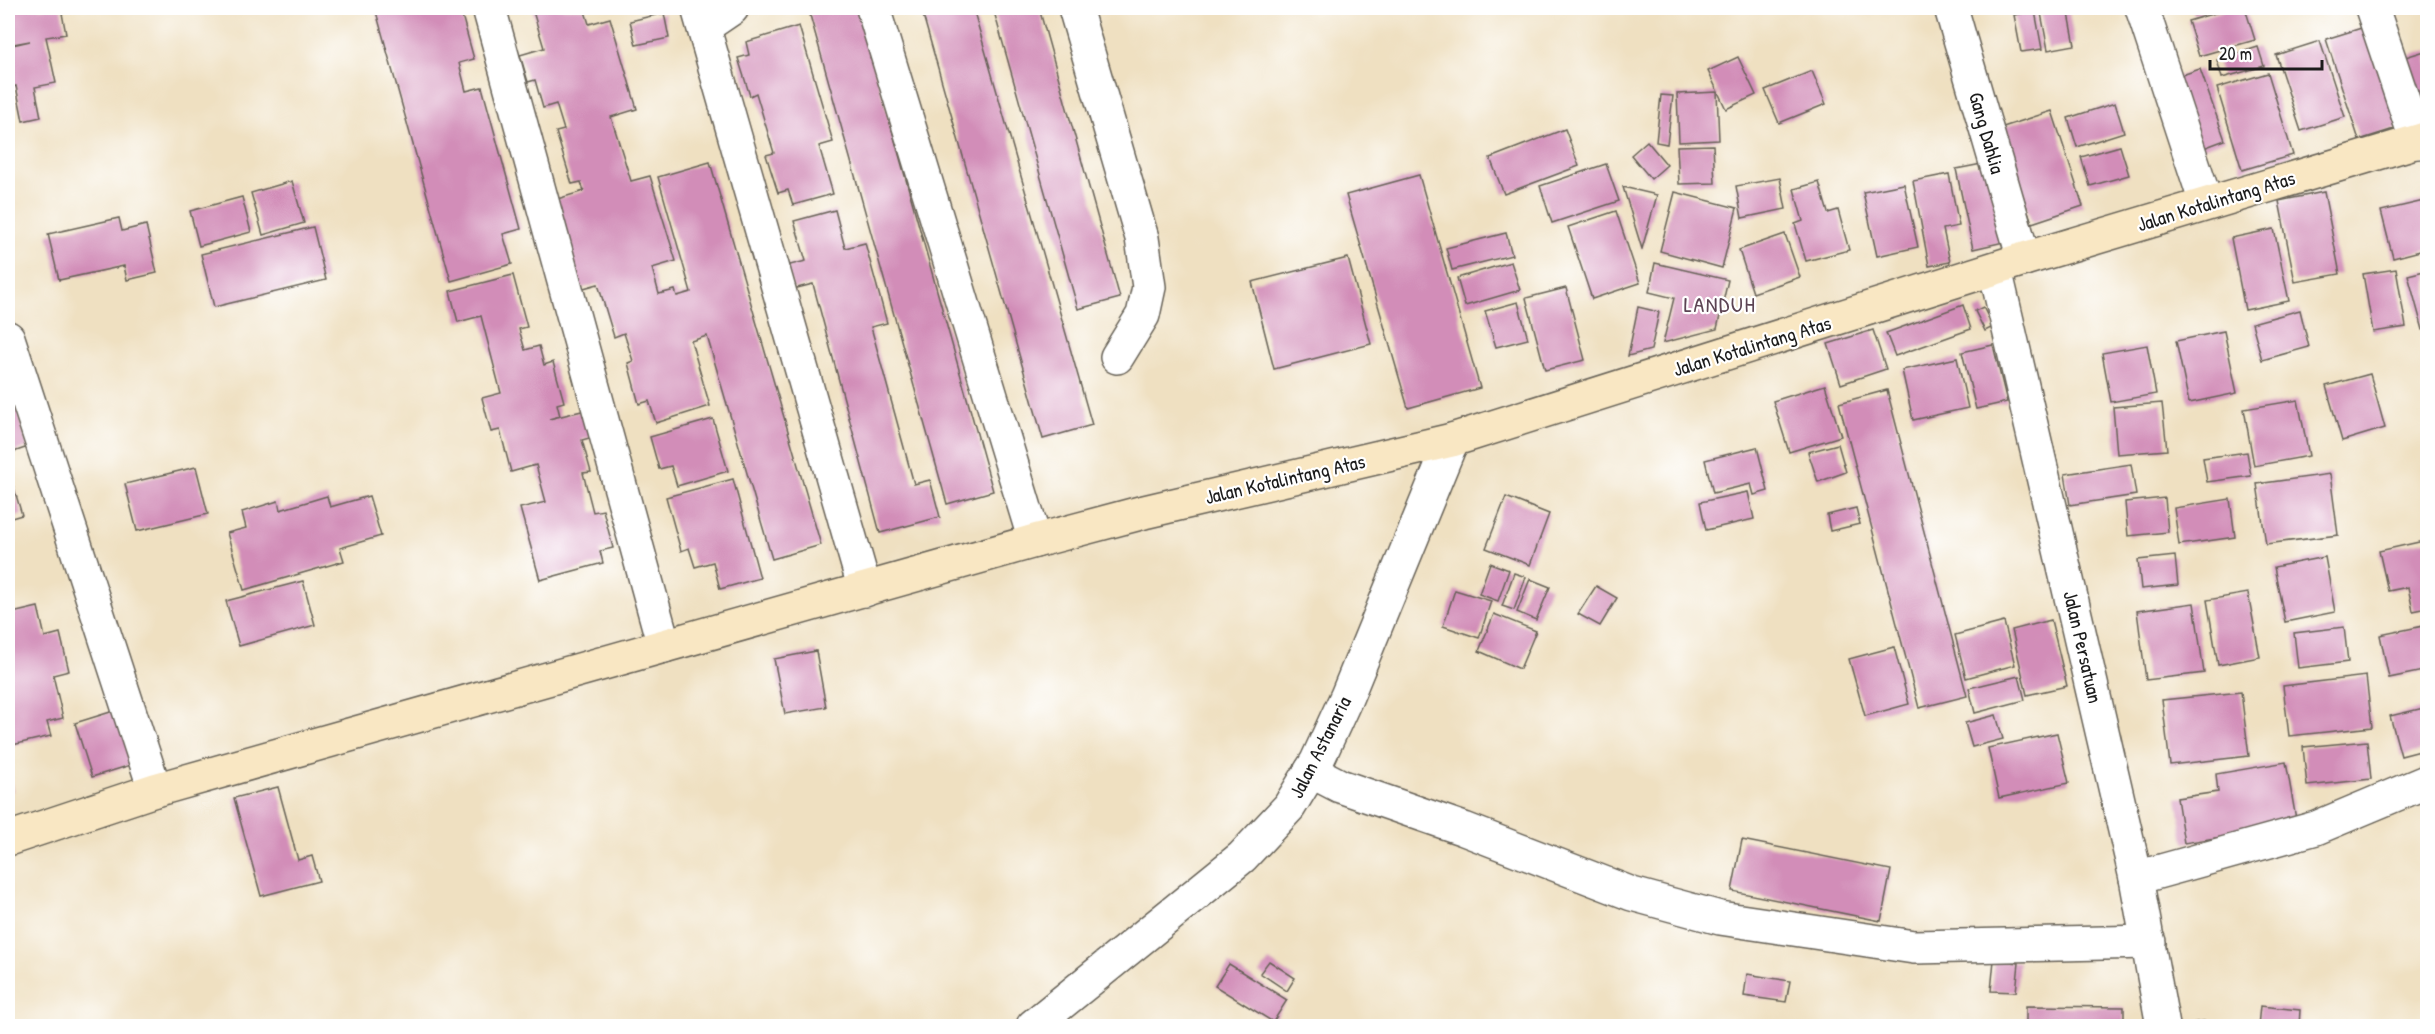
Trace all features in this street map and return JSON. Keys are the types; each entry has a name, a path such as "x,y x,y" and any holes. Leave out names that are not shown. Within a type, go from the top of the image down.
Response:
{"street":[{"path":"489,8 664,646"},
{"path":"732,8 701,17 864,590"},
{"path":"873,8 1035,541"},
{"path":"1075,8 1142,238 1149,287 1143,315 1117,357"},
{"name":"Gang Dahlia","path":"1951,8 2009,264"},
{"path":"2142,8 2206,203"},
{"path":"2372,8 2422,140"},
{"name":"Jalan Kotalintang Atas","path":"8,839 155,790 1035,541 1144,512 1452,440 2206,203 2422,140"},
{"name":"Jalan Persatuan","path":"2009,264 2149,942 2163,1026"},
{"path":"8,344 155,790"},
{"name":"Jalan Astanaria","path":"1033,1026 1242,857 1289,807 1311,771 1347,696 1452,440"},
{"path":"1311,771 1340,786 1464,829 1621,890 1720,918 1914,947 2149,942"},
{"path":"2136,878 2316,828 2427,781"}],"building":[{"path":"8,8 61,8 66,34 46,37 56,83 35,87 41,117 23,121 16,86 8,88 8,46 30,41 8,45"},
{"path":"375,8 460,8 474,59 459,63 466,91 482,87 521,229 503,234 512,264 451,281"},
{"path":"532,8 584,8 589,24 610,18 637,109 611,117 631,181 650,176 676,261 652,268 659,294 675,290 677,296 691,292 658,177 710,162 821,545 772,559 707,336 691,341 710,406 656,423 649,401 639,404 628,363 633,361 624,333 614,337 598,284 580,289 554,200 584,191 581,182 572,184 556,132 564,130 556,104 543,108 535,80 528,82 520,55 544,48"},
{"path":"808,8 858,8 993,491 947,504"},
{"path":"921,8 973,8 1092,425 1043,439"},
{"path":"993,8 1039,8 1120,298 1078,309"},
{"path":"2040,8 2068,8 2075,45 2048,50"},
{"path":"2192,8 2215,8 2194,15"},
{"path":"2232,8 2245,8 2255,40 2199,56 2188,21"},
{"path":"2035,11 2042,49 2021,52 2014,15"},
{"path":"664,13 669,38 636,45 630,21"},
{"path":"799,26 833,142 819,146 833,194 793,205 788,190 778,193 766,155 774,153 756,93 750,96 738,58 749,55 746,42"},
{"path":"2368,26 2400,127 2359,140 2326,39"},
{"path":"2320,41 2345,117 2301,131 2276,55"},
{"path":"2258,47 2264,66 2222,78 2217,60"},
{"path":"2428,50 2428,120 2419,122 2399,59"},
{"path":"1738,57 1756,95 1726,109 1708,71"},
{"path":"2200,69 2225,140 2201,149 2176,77"},
{"path":"1812,71 1826,104 1779,123 1765,90"},
{"path":"2268,73 2293,155 2242,170 2217,88"},
{"path":"1717,92 1719,140 1679,142 1677,94"},
{"path":"1661,95 1673,96 1667,144 1656,142"},
{"path":"2115,103 2124,132 2077,147 2068,118"},
{"path":"2052,111 2083,206 2032,223 2000,128"},
{"path":"1565,129 1579,166 1504,194 1490,158"},
{"path":"1647,141 1667,165 1651,179 1631,155"},
{"path":"1713,145 1715,183 1679,184 1677,146"},
{"path":"2120,146 2129,175 2090,186 2081,157"},
{"path":"1987,163 2004,242 1973,249 1956,169"},
{"path":"1606,164 1619,201 1552,223 1540,186"},
{"path":"1949,174 1959,226 1943,229 1950,262 1929,266 1913,181"},
{"path":"1419,175 1480,388 1408,408 1346,195"},
{"path":"1780,178 1786,209 1742,218 1736,186"},
{"path":"292,181 304,223 263,235 251,193"},
{"path":"1819,182 1828,213 1838,210 1849,250 1806,261 1795,224 1803,221 1794,189"},
{"path":"1904,184 1918,247 1877,256 1863,192"},
{"path":"1623,187 1657,195 1642,249"},
{"path":"1675,192 1737,208 1722,268 1660,251"},
{"path":"2324,192 2340,274 2295,282 2279,201"},
{"path":"242,197 251,232 199,246 190,211"},
{"path":"2428,200 2428,249 2393,258 2381,211"},
{"path":"835,210 845,248 865,243 887,323 871,327 914,484 930,480 940,517 880,533 813,284 793,289 786,266 806,261 794,221"},
{"path":"1616,211 1640,283 1592,299 1568,227"},
{"path":"119,218 122,231 146,225 157,273 127,280 124,266 59,280 48,234"},
{"path":"313,227 326,280 214,307 201,254"},
{"path":"2274,229 2289,301 2245,310 2231,238"},
{"path":"1506,233 1512,255 1452,270 1446,248"},
{"path":"1785,234 1800,277 1753,293 1739,250"},
{"path":"1348,258 1371,344 1274,369 1252,282"},
{"path":"1511,262 1520,290 1465,306 1457,278"},
{"path":"1655,263 1728,280 1717,329 1663,343 1674,298 1649,292"},
{"path":"2396,269 2406,327 2373,332 2363,274"},
{"path":"2428,270 2428,329 2423,330 2408,275"},
{"path":"513,275 527,327 519,329 525,350 539,346 544,365 553,362 564,402 557,404 560,416 549,419 586,410 593,437 582,440 591,472 583,473 593,512 603,510 613,548 600,551 603,563 540,580 520,508 546,502 536,465 511,472 500,430 491,432 482,398 501,393 481,316 458,322 450,291"},
{"path":"1566,288 1585,360 1545,370 1526,298"},
{"path":"1518,302 1528,339 1496,347 1485,311"},
{"path":"1963,305 1971,329 1895,356 1886,333"},
{"path":"1638,307 1659,312 1651,350 1628,356"},
{"path":"1983,307 1993,327 1985,331 1975,311"},
{"path":"2300,310 2309,347 2262,360 2252,323"},
{"path":"1873,330 1886,369 1841,384 1828,344"},
{"path":"2224,331 2237,393 2189,403 2176,341"},
{"path":"1993,345 2007,402 1976,409 1962,352"},
{"path":"2147,345 2156,394 2111,402 2102,353"},
{"path":"1957,358 1968,408 1913,420 1902,370"},
{"path":"2370,374 2385,428 2342,441 2326,386"},
{"path":"8,378 28,447 8,454"},
{"path":"1825,385 1841,436 1789,452 1773,401"},
{"path":"1887,390 1967,696 1919,708 1839,403"},
{"path":"2298,400 2309,456 2254,466 2244,409"},
{"path":"2162,403 2167,450 2117,454 2113,407"},
{"path":"713,419 728,471 677,486 671,466 659,469 650,437"},
{"path":"1838,444 1846,472 1818,482 1808,452"},
{"path":"1757,447 1768,491 1754,495 1751,484 1713,493 1705,460"},
{"path":"2247,452 2251,476 2207,482 2203,458"},
{"path":"2131,464 2136,495 2070,505 2065,474"},
{"path":"196,467 208,514 137,531 125,484"},
{"path":"2330,474 2338,535 2266,544 2257,484"},
{"path":"10,475 22,515 8,519 8,476"},
{"path":"733,479 760,578 720,589 713,562 695,567 689,548 681,551 666,497"},
{"path":"1748,492 1754,519 1706,530 1700,502"},
{"path":"327,496 330,507 369,496 381,536 340,548 344,561 244,590 227,533 246,528 242,512 278,501 280,510"},
{"path":"1506,497 1549,514 1530,565 1486,548"},
{"path":"2165,498 2168,532 2128,536 2125,502"},
{"path":"2230,499 2235,537 2179,545 2174,508"},
{"path":"1856,508 1860,524 1830,531 1827,515"},
{"path":"2428,540 2428,608 2413,611 2408,587 2388,591 2379,551"},
{"path":"2175,556 2178,585 2141,589 2138,560"},
{"path":"2325,557 2335,612 2285,622 2274,567"},
{"path":"1490,563 1509,570 1498,601 1479,594"},
{"path":"1514,573 1526,577 1514,610 1502,606"},
{"path":"1530,579 1550,587 1536,620 1517,612"},
{"path":"303,581 315,625 239,646 226,601"},
{"path":"1596,586 1617,598 1600,626 1578,614"},
{"path":"1455,590 1491,601 1479,638 1443,626"},
{"path":"2248,593 2260,657 2218,665 2207,600"},
{"path":"2194,603 2204,673 2146,680 2137,611"},
{"path":"38,607 45,637 60,633 69,671 53,675 63,718 47,722 51,736 8,746 8,614"},
{"path":"1494,614 1536,631 1520,669 1479,651"},
{"path":"2051,620 2067,686 2027,695 2012,630"},
{"path":"2004,622 2015,665 1966,678 1955,635"},
{"path":"2428,625 2428,670 2389,678 2380,635"},
{"path":"2344,627 2348,662 2298,668 2294,633"},
{"path":"1894,647 1909,704 1865,716 1849,659"},
{"path":"816,651 826,707 785,714 774,659"},
{"path":"2019,676 2025,700 1975,713 1969,688"},
{"path":"2366,676 2372,727 2289,736 2283,686"},
{"path":"2241,692 2249,756 2170,765 2162,700"},
{"path":"2428,707 2428,749 2401,756 2390,716"},
{"path":"117,710 134,764 92,777 75,723"},
{"path":"1996,715 2003,739 1972,747 1965,723"},
{"path":"2057,733 2069,783 1999,798 1988,748"},
{"path":"2367,741 2371,779 2307,786 2303,747"},
{"path":"2286,762 2297,825 2184,843 2177,798 2218,792 2216,774"},
{"path":"8,772 13,791 8,792"},
{"path":"278,787 298,860 312,856 319,881 261,896 234,798"},
{"path":"1742,840 1891,870 1881,921 1732,891"},
{"path":"1994,960 2019,963 2016,992 1991,991"},
{"path":"1269,961 1295,978 1287,991 1260,973"},
{"path":"1229,964 1287,1000 1273,1022 1215,986"},
{"path":"1747,974 1790,981 1786,1002 1744,996"},
{"path":"2026,1006 2124,1007 2124,1026 2026,1026"},
{"path":"2260,1006 2300,1010 2299,1026 2258,1026"},
{"path":"2204,1021 2205,1026 2192,1026 2191,1023"}],"district":[{"name":"LANDUH","path":"1720,304"}]}
